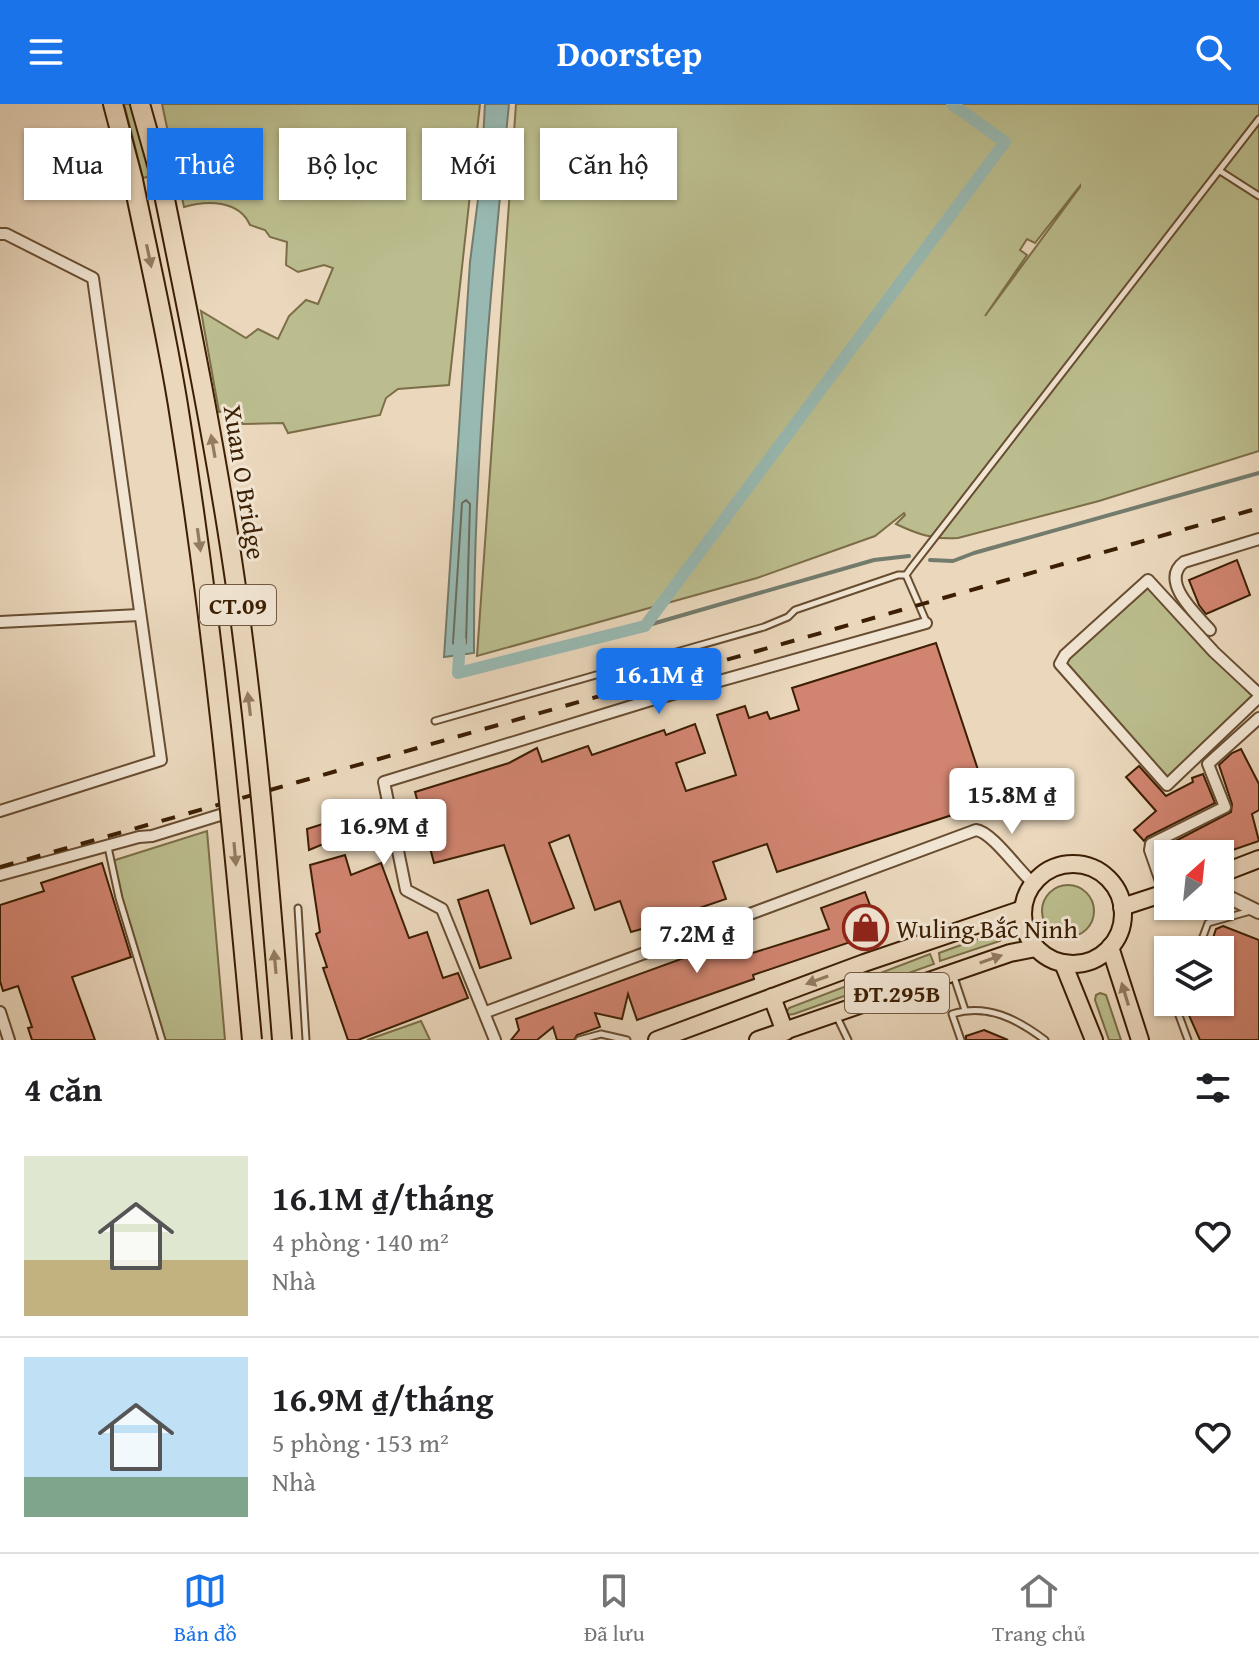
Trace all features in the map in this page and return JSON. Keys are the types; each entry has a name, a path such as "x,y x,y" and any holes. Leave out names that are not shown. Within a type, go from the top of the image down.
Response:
{"highway":[{"name":"Xuan O Bridge","path":"113,104 133,180 180,415 228,769 252,1040"},
{"name":"Xuan O Bridge","path":"140,104 160,175 208,412 236,591 263,826 282,1040"}],"main road":[{"path":"1234,869 1259,859"},
{"path":"1084,865 1108,879 1116,889 1122,907 1120,929 1110,947 1087,962 1063,963 1047,957 1036,948 1025,930 1023,909 1026,895 1043,873 1056,867 1084,865"},
{"path":"1122,907 1154,897"},
{"name":"ĐT.295B","path":"657,1040 1023,909"},
{"path":"1110,947 1140,1040"},
{"name":"ĐT.295B","path":"758,1040 1010,953 1036,948"},
{"path":"1063,963 1094,1040"},
{"path":"772,997 785,1032"}],"street":[{"path":"0,234 6,234 93,278 161,760 0,811"},
{"path":"1210,630 1182,597 1175,578 1177,567 1184,562 1259,539"},
{"path":"1148,580 1259,696 1167,785 1060,664 1065,655 1148,580"},
{"path":"0,622 139,615"},
{"path":"495,1040 442,909 406,890 384,782 648,701 926,623"},
{"path":"1159,840 1225,807 1208,764 1259,718"},
{"path":"0,875 220,815"},
{"path":"486,1012 976,830 989,835 1016,869 1033,883"},
{"path":"1154,842 1150,850 1154,860"},
{"path":"1234,900 1257,911"},
{"path":"0,1012 9,1040"}],"lane":[{"path":"906,575 1259,119"},
{"path":"1220,171 1259,196"},
{"path":"435,721 764,627 788,617 795,610 898,575 906,575"},
{"path":"906,575 926,623"},
{"path":"108,846 119,898 162,1040"},
{"path":"298,908 306,1040"},
{"path":"1203,936 1208,923 1257,911"},
{"path":"952,973 965,1010"},
{"path":"961,1040 952,1014 965,1010 987,1010 1009,1018 1045,1040"},
{"path":"836,1014 848,1040"},
{"path":"1179,1016 1188,1040"},
{"path":"579,1040 601,1034 627,1040"}],"green space":[{"path":"124,104 132,104 147,161 147,177 143,178"},
{"path":"162,104 480,104 477,128 422,128 422,200 469,200 449,385 398,389 386,398 380,415 288,433 283,423 242,424 242,407 219,412 201,311 246,338 258,329 278,339 289,316 306,300 318,304 333,268 324,265 298,272 286,265 287,242 270,237 265,230 250,225 230,206 202,203 184,207 183,200 263,200 263,128 167,128"},
{"path":"516,104 1259,104 1259,451 1099,501 958,538 926,536 896,524 904,513 875,536 757,578 477,656 509,200 524,200 524,128 514,128","holes":["1080,186 985,316 1027,255 1020,250 1027,239 1035,243"]},
{"path":"1150,586 1252,696 1166,779 1065,664 1067,657"},
{"path":"207,831 225,1040 158,1040 109,862"},
{"path":"1068,885 1087,892 1094,911 1087,930 1068,937 1049,930 1042,911 1049,892"},
{"path":"1000,931 1004,936 1000,941 940,961 939,953"},
{"path":"930,954 934,964 794,1014 786,1013 789,1008"},
{"path":"1100,993 1106,995 1121,1040 1109,1040 1095,1000"},
{"path":"421,1021 430,1040 367,1040"}],"water":[{"path":"485,104 509,104 507,128 484,128"},
{"path":"478,200 500,200 480,447 474,653 444,657 470,262"}],"building":[{"path":"1237,560 1250,595 1206,614 1189,580"},
{"path":"936,643 989,803 777,872 767,844 713,862 726,899 676,916 677,919 631,932 620,901 595,910 569,835 549,843 574,908 531,924 504,845 434,863 429,844 411,849 407,836 426,832 415,792 509,763 537,748 542,762 588,746 592,755 664,730 666,735 695,724 705,753 676,763 686,791 736,775 717,715 745,706 749,718 767,712 770,719 799,710 792,688"},
{"path":"1241,749 1259,784 1259,810 1252,814 1259,841 1234,850 1234,840 1177,840 1231,812 1232,804 1219,765"},
{"path":"1139,766 1166,796 1203,774 1215,803 1144,841 1134,830 1156,811 1126,777"},
{"path":"345,817 350,833 309,850 307,829"},
{"path":"345,855 351,875 381,863 409,938 427,932 443,978 458,973 468,998 358,1040 348,1040 323,968 327,967 316,934 320,932 310,865"},
{"path":"102,863 131,957 72,977 95,1040 32,1040 28,1028 32,1027 18,986 3,991 0,981 0,905 44,891 41,883"},
{"path":"488,890 511,958 480,968 458,900"},
{"path":"865,892 880,932 753,975 754,979 637,1020 628,994 622,1019 595,1013 600,1027 577,1035 574,1040 557,1040 553,1027 537,1040 511,1040 519,1030 516,1019 695,954 693,949 738,933 746,955 829,929 821,908"},
{"path":"1223,926 1259,940 1259,1040 1200,1040 1189,1016 1234,1016 1234,936 1214,936 1216,929"},
{"path":"984,1030 1008,1040 966,1040 966,1036"}],"waterway":[{"path":"460,641 458,673 645,626 1005,142 952,104"},
{"path":"930,560 953,561 1259,473"},
{"path":"645,626 874,560 909,556"}],"railway":[{"path":"0,867 1259,508"}],"place":[{"name":"Wuling Bắc Ninh","path":"865,928"}]}
